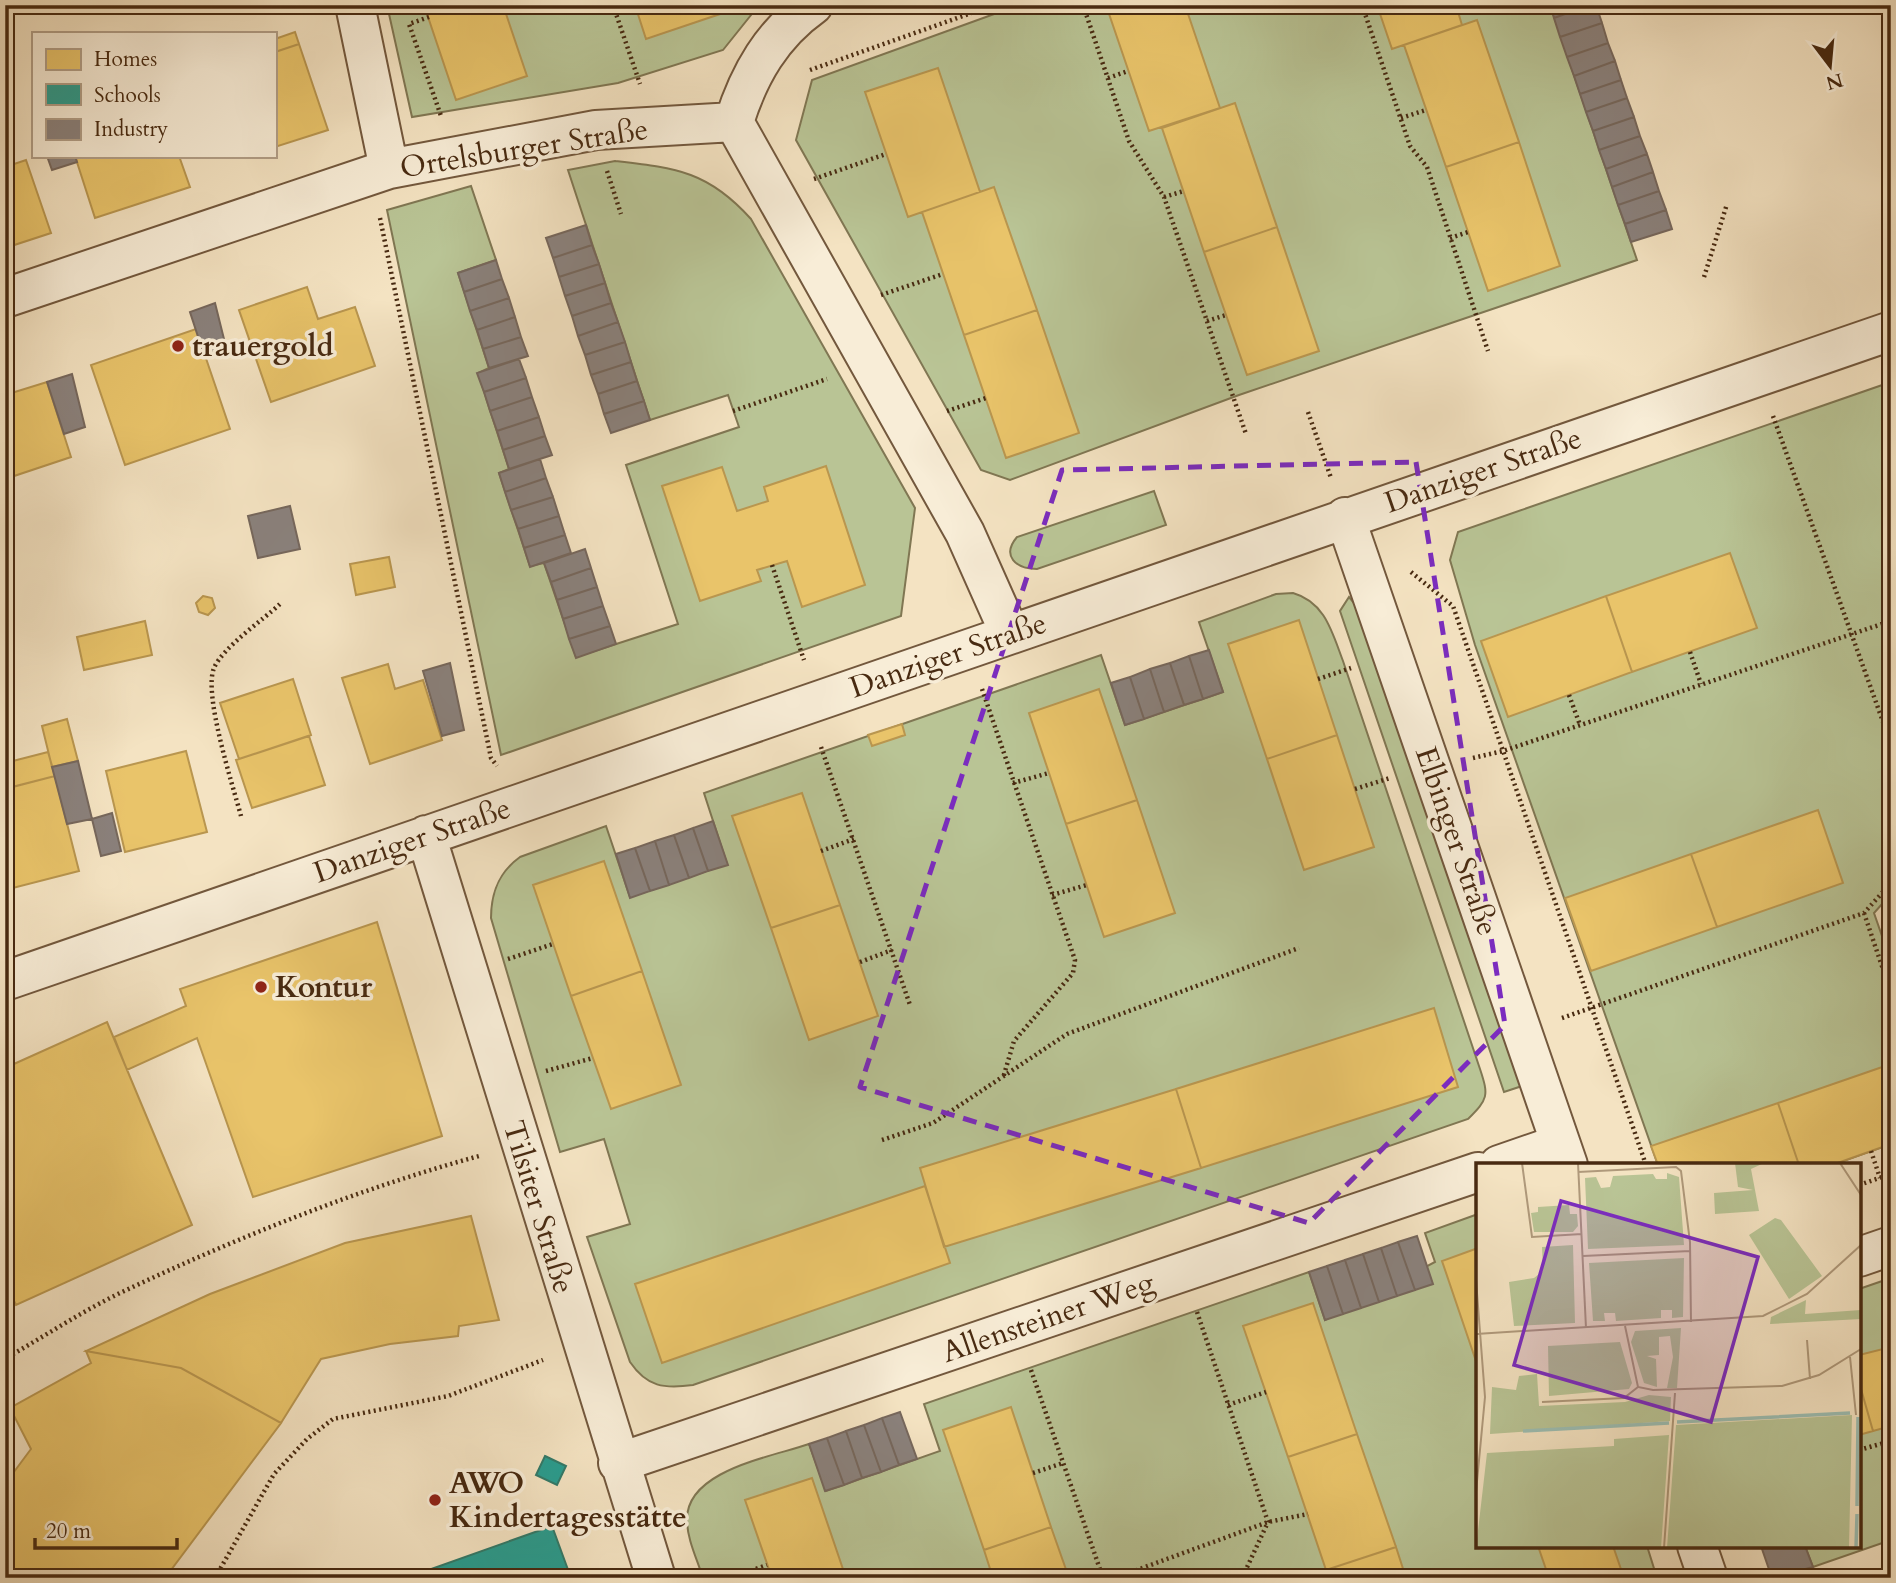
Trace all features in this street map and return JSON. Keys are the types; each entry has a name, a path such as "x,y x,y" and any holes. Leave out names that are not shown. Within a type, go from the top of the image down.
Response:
{"street":[{"path":"355,5 389,169"},
{"path":"813,5 792,20 768,48 744,88 734,122 965,533 1010,634"},
{"name":"Ortelsburger Straße","path":"5,298 389,169 596,130 734,122"},
{"name":"Danziger Straße","path":"5,981 1891,331"},
{"name":"Elbinger Straße","path":"1345,517 1564,1154"},
{"name":"Tilsiter Straße","path":"426,835 618,1463 656,1578"},
{"path":"1511,1163 1564,1154"},
{"name":"Allensteiner Weg","path":"618,1463 1476,1173"},
{"path":"1861,1256 1891,1246"},
{"path":"1698,1548 1708,1578"}],"path":[{"path":"613,5 654,127"},
{"path":"768,48 800,73 994,5"},
{"path":"1083,5 1129,141 1164,197 1246,434"},
{"path":"1362,5 1410,146 1427,167 1488,351"},
{"path":"429,17 409,24 454,157"},
{"path":"1108,78 1128,71"},
{"path":"1401,118 1426,110"},
{"path":"774,193 886,154"},
{"path":"389,169 379,211 491,758 521,802"},
{"path":"1164,197 1184,191"},
{"path":"1704,276 1727,204"},
{"path":"1450,238 1468,232"},
{"path":"839,309 943,274"},
{"path":"1207,321 1226,315"},
{"path":"733,411 870,364"},
{"path":"1758,375 1891,744"},
{"path":"1308,412 1345,517"},
{"path":"772,565 804,660 820,745 910,1004"},
{"path":"1404,566 1453,606 1645,1163"},
{"path":"241,816 217,723 212,676 221,657 280,604"},
{"path":"1356,789 1431,767 1503,751 1891,621"},
{"path":"968,648 1075,960 1073,973 1014,1041 1003,1078"},
{"path":"1690,652 1701,684"},
{"path":"1569,695 1580,725"},
{"path":"1013,783 1049,773"},
{"path":"821,851 854,839"},
{"path":"1523,1031 1864,913 1891,883"},
{"path":"1052,895 1087,885"},
{"path":"1864,913 1891,993"},
{"path":"882,1140 933,1123 1067,1034 1299,948"},
{"path":"860,962 891,950"},
{"path":"5,1362 13,1354 118,1294 296,1215 382,1184 520,1145"},
{"path":"1871,1151 1880,1178"},
{"path":"1861,1184 1891,1174"},
{"path":"1183,1272 1268,1522 1242,1578"},
{"path":"1016,1328 1102,1578"},
{"path":"215,1578 274,1475 307,1438 333,1419 448,1396 581,1343"},
{"path":"1228,1405 1266,1392"},
{"path":"1861,1449 1891,1441"},
{"path":"1033,1473 1063,1463"},
{"path":"1115,1578 1268,1522 1308,1514"},
{"path":"730,1578 767,1565"}],"highlighted area":[{"path":"1416,462 1505,1025 1309,1223 860,1087 1062,470"}],"green space":[{"path":"387,5 759,5 723,50 618,83 412,117"},
{"path":"1019,5 1550,5 1637,260 1239,395 1010,480 981,470 796,140 812,80"},
{"path":"615,161 674,170 705,181 735,203 751,219 915,508 901,616 501,755 387,210 471,186 496,260 458,273 489,368 478,373 509,469 499,473 530,566 544,563 576,657 678,624 626,465 739,427 728,395 650,420 568,170"},
{"path":"1891,382 1891,894 1874,913 1891,962 1891,1144 1838,1163 1657,1163 1475,645 1450,560 1458,532"},
{"path":"1154,491 1166,525 1037,569 1023,567 1013,560 1010,550 1017,537"},
{"path":"1293,593 1313,603 1320,611 1331,629 1343,661 1483,1078 1485,1097 1480,1107 1468,1119 693,1385 665,1386 643,1377 630,1362 587,1237 630,1224 604,1139 560,1152 491,918 495,891 507,869 520,857 606,826 630,897 727,864 704,793 1101,655 1125,725 1223,692 1199,622 1276,594"},
{"path":"1349,597 1359,609 1522,1086 1504,1092 1340,611"},
{"path":"1476,1215 1476,1548 1648,1548 1657,1578 703,1578 690,1542 687,1520 690,1503 700,1489 715,1477 734,1468 809,1444 826,1491 940,1451 924,1404 1309,1272 1325,1320 1435,1262 1425,1233"},
{"path":"1891,1278 1891,1540 1813,1567 1806,1548 1861,1548 1861,1288"}],"building: Homes":[{"path":"424,5 503,5 527,76 456,100"},
{"path":"635,5 717,5 720,14 646,39"},
{"path":"1106,5 1185,5 1220,108 1149,131"},
{"path":"1377,5 1456,5 1462,25 1392,49"},
{"path":"1477,20 1519,142 1446,167 1404,45"},
{"path":"295,32 299,44 276,52 276,39"},
{"path":"299,44 328,130 276,147 276,52"},
{"path":"938,68 980,192 908,217 865,92"},
{"path":"1235,103 1277,227 1204,252 1162,128"},
{"path":"1519,142 1560,266 1488,291 1446,167"},
{"path":"76,158 180,158 190,187 95,218"},
{"path":"26,160 51,233 5,248 5,167"},
{"path":"994,187 1037,310 964,335 922,212"},
{"path":"1277,227 1319,351 1247,375 1204,252"},
{"path":"307,287 318,319 355,307 375,366 271,402 239,310"},
{"path":"1037,310 1079,433 1006,458 964,335"},
{"path":"196,329 230,429 125,465 91,365"},
{"path":"47,382 71,457 5,479 5,395"},
{"path":"826,466 865,585 802,607 787,561 757,570 761,581 700,601 662,486 722,467 737,511 768,501 764,487"},
{"path":"1730,553 1757,628 1632,672 1606,596"},
{"path":"389,557 395,587 356,595 350,564"},
{"path":"203,596 212,598 215,608 208,615 199,612 196,603"},
{"path":"1606,596 1632,672 1508,717 1481,641"},
{"path":"1299,620 1337,735 1267,759 1228,644"},
{"path":"145,621 152,655 84,670 77,637"},
{"path":"388,664 395,689 423,680 442,740 370,764 342,678"},
{"path":"293,679 311,735 239,759 220,703"},
{"path":"1099,689 1137,800 1066,824 1029,713"},
{"path":"67,719 78,761 52,767 42,726"},
{"path":"902,724 905,735 872,746 868,735"},
{"path":"1337,735 1374,847 1304,870 1267,759"},
{"path":"309,736 325,785 252,808 236,760"},
{"path":"186,751 207,832 125,852 106,771"},
{"path":"48,752 55,776 8,788 5,763"},
{"path":"55,776 79,871 5,890 5,789"},
{"path":"802,793 840,905 771,928 732,816"},
{"path":"1137,800 1175,913 1104,937 1066,824"},
{"path":"1818,810 1843,883 1717,927 1691,854"},
{"path":"1691,854 1717,927 1591,971 1565,898"},
{"path":"604,861 642,971 571,996 533,885"},
{"path":"840,905 878,1016 809,1040 771,928"},
{"path":"377,922 442,1136 253,1197 197,1038 127,1070 114,1037 186,1006 180,989"},
{"path":"642,971 681,1085 611,1109 571,996"},
{"path":"1434,1008 1458,1087 1201,1168 1176,1089"},
{"path":"107,1022 192,1225 16,1305 5,1283 5,1068"},
{"path":"1891,1064 1891,1144 1838,1163 1798,1163 1778,1103"},
{"path":"1176,1089 1201,1168 944,1247 920,1168"},
{"path":"1778,1103 1798,1163 1657,1163 1651,1146"},
{"path":"925,1186 950,1263 662,1363 635,1284"},
{"path":"471,1216 499,1320 459,1326 458,1336 390,1344 321,1359 281,1423 181,1368 86,1351 210,1294 345,1243"},
{"path":"1476,1249 1476,1361 1442,1261"},
{"path":"1313,1303 1357,1434 1288,1457 1243,1326"},
{"path":"1891,1347 1891,1426 1873,1431 1861,1389 1861,1354"},
{"path":"86,1351 181,1368 281,1423 165,1578 5,1578 5,1484 31,1449 10,1408 91,1363"},
{"path":"1861,1389 1873,1431 1861,1434"},
{"path":"1011,1407 1051,1527 984,1550 943,1430"},
{"path":"1357,1434 1396,1547 1326,1570 1288,1457"},
{"path":"812,1478 846,1578 772,1578 745,1500"},
{"path":"1051,1527 1069,1578 993,1578 984,1550"},
{"path":"1396,1547 1406,1578 1329,1578 1326,1570"},
{"path":"1539,1548 1614,1548 1624,1578 1549,1578"}],"building: Schools":[{"path":"545,1456 566,1466 557,1485 536,1475"},
{"path":"552,1526 571,1578 406,1578"}],"building: Industry":[{"path":"1550,5 1590,5 1554,18"},
{"path":"1596,5 1602,23 1560,37 1554,18"},
{"path":"1602,23 1608,43 1567,57 1560,37"},
{"path":"1608,43 1615,61 1574,76 1567,57"},
{"path":"1615,61 1621,80 1580,94 1574,76"},
{"path":"1621,80 1627,98 1586,112 1580,94"},
{"path":"1627,98 1634,117 1593,131 1586,112"},
{"path":"1634,117 1640,136 1599,150 1593,131"},
{"path":"1640,136 1647,154 1606,169 1599,150"},
{"path":"1647,154 1653,172 1612,187 1606,169"},
{"path":"48,158 76,158 77,162 52,170"},
{"path":"1653,172 1659,191 1618,205 1612,187"},
{"path":"1659,191 1666,210 1625,224 1618,205"},
{"path":"1666,210 1672,229 1631,242 1625,224"},
{"path":"586,225 592,245 553,258 546,238"},
{"path":"592,245 599,264 559,277 553,258"},
{"path":"496,260 502,279 464,292 458,273"},
{"path":"599,264 605,283 565,296 559,277"},
{"path":"502,279 509,298 470,311 464,292"},
{"path":"605,283 611,303 572,316 565,296"},
{"path":"509,298 515,317 477,330 470,311"},
{"path":"215,303 226,347 204,355 190,312"},
{"path":"611,303 618,322 578,336 572,316"},
{"path":"515,317 521,337 483,349 477,330"},
{"path":"618,322 625,342 585,355 578,336"},
{"path":"521,337 528,356 489,368 483,349"},
{"path":"625,342 631,362 591,375 585,355"},
{"path":"519,359 526,378 484,392 477,373"},
{"path":"631,362 637,381 598,394 591,375"},
{"path":"72,374 85,427 64,434 47,382"},
{"path":"526,378 532,397 490,411 484,392"},
{"path":"637,381 644,401 604,414 598,394"},
{"path":"532,397 539,417 497,431 490,411"},
{"path":"644,401 650,420 611,433 604,414"},
{"path":"539,417 545,436 503,450 497,431"},
{"path":"545,436 552,455 509,469 503,450"},
{"path":"540,459 546,478 505,492 499,473"},
{"path":"546,478 553,497 511,510 505,492"},
{"path":"553,497 559,516 518,529 511,510"},
{"path":"290,506 300,549 258,558 248,516"},
{"path":"559,516 565,535 524,548 518,529"},
{"path":"565,535 571,553 530,567 524,548"},
{"path":"585,549 591,568 551,582 544,563"},
{"path":"591,568 597,587 557,600 551,582"},
{"path":"597,587 603,606 563,619 557,600"},
{"path":"603,606 610,626 569,639 563,619"},
{"path":"610,626 616,644 576,658 569,639"},
{"path":"1209,650 1223,692 1203,699 1189,656"},
{"path":"1189,656 1203,699 1184,705 1170,663"},
{"path":"450,663 464,730 442,736 423,671"},
{"path":"1170,663 1184,705 1164,712 1150,669"},
{"path":"1150,669 1164,712 1144,719 1130,677"},
{"path":"1130,677 1144,719 1125,725 1111,683"},
{"path":"78,761 92,819 67,824 52,767"},
{"path":"112,813 121,851 101,856 92,819"},
{"path":"713,821 728,865 708,871 693,828"},
{"path":"693,828 708,871 689,878 674,835"},
{"path":"674,835 689,878 669,885 655,841"},
{"path":"655,841 669,885 650,891 635,848"},
{"path":"635,848 650,891 630,898 616,854"},
{"path":"1417,1236 1433,1284 1415,1290 1398,1242"},
{"path":"1398,1242 1415,1290 1397,1296 1381,1248"},
{"path":"1381,1248 1397,1296 1379,1302 1363,1254"},
{"path":"1363,1254 1379,1302 1361,1308 1345,1260"},
{"path":"1345,1260 1361,1308 1343,1314 1327,1266"},
{"path":"1327,1266 1343,1314 1325,1320 1309,1272"},
{"path":"900,1412 917,1459 899,1465 882,1418"},
{"path":"882,1418 899,1465 881,1472 864,1425"},
{"path":"864,1425 881,1472 862,1478 846,1431"},
{"path":"846,1431 862,1478 844,1485 827,1438"},
{"path":"827,1438 844,1485 825,1491 809,1444"},
{"path":"1762,1548 1806,1548 1813,1567 1772,1578"}],"waterway":[{"path":"5,11 21,5"}],"place":[{"name":"trauergold","path":"178,346"},
{"name":"Kontur","path":"261,987"},
{"name":"AWO Kindertagesstätte","path":"435,1500"}]}
